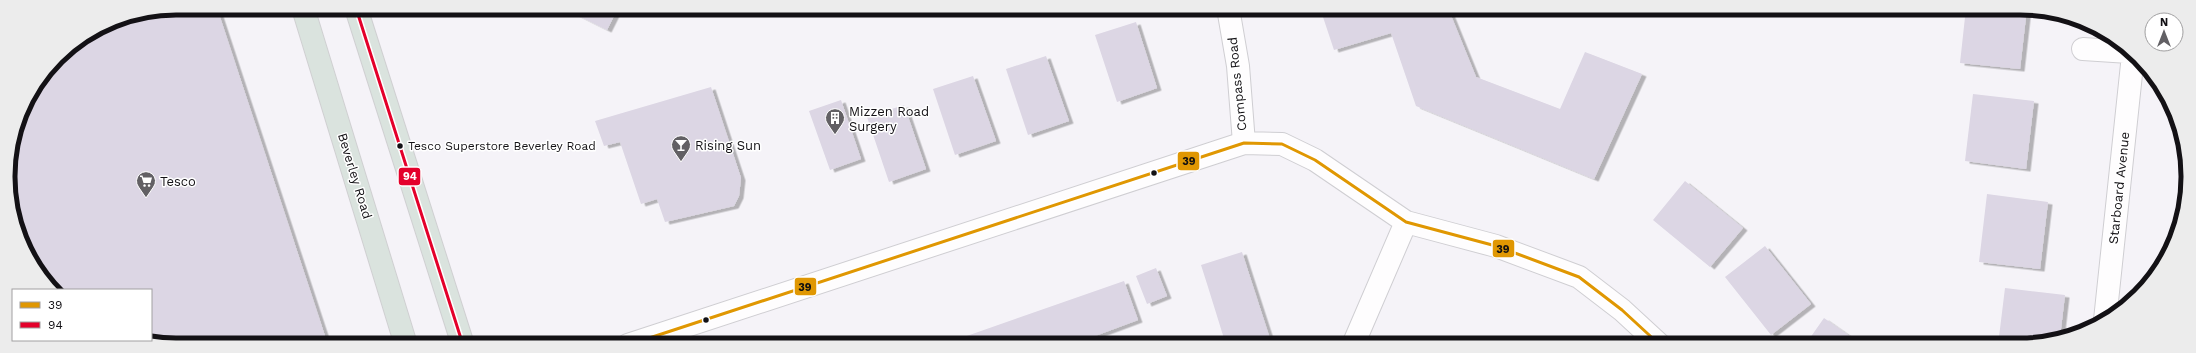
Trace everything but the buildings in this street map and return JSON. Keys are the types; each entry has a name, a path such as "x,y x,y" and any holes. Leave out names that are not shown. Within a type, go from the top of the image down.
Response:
{"main road":[{"name":"Beverley Road","path":"305,15 404,338"},
{"path":"358,15 461,338"}],"street":[{"name":"Compass Road","path":"1229,15 1238,66 1244,143 1282,144 1315,160 1406,222 1496,246 1579,278 1622,310 1652,338"},
{"path":"2083,49 2122,52"},
{"name":"Starboard Avenue","path":"2106,313 2132,61"},
{"path":"649,338 1244,143"},
{"path":"1356,338 1406,222"}],"transit line":[{"name":"94","path":"358,15 461,338"},
{"name":"39","path":"649,338 1244,143 1282,144 1315,160 1406,222 1496,246 1579,277 1622,310 1652,338"}],"place":[{"name":"Mizzen Road Surgery","path":"835,135"},
{"name":"Tesco Superstore Beverley Road","path":"400,146"},
{"name":"Rising Sun","path":"681,162"},
{"name":"Tesco","path":"146,198"}]}
